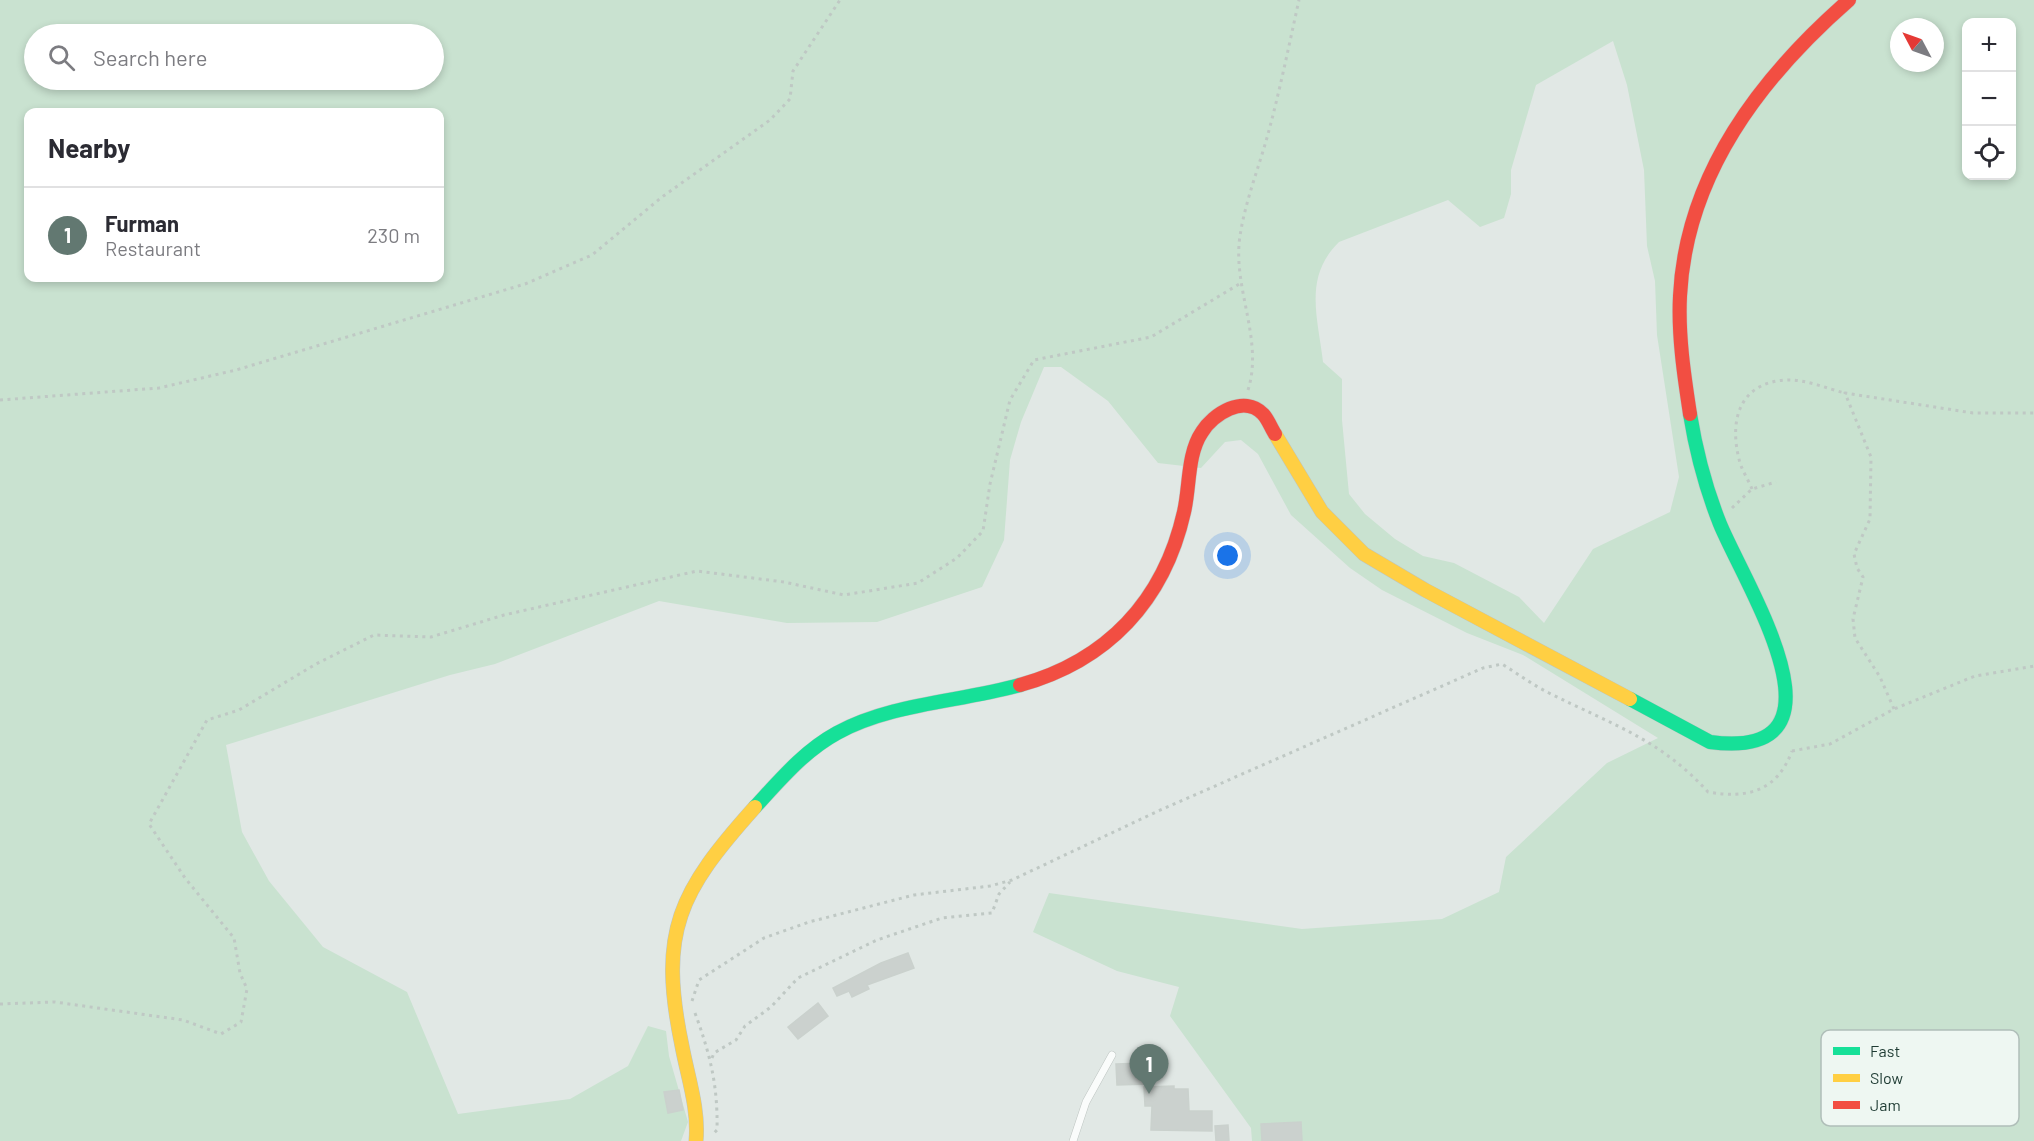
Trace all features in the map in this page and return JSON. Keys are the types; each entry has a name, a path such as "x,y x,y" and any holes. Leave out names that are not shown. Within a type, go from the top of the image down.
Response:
{"main road":[{"path":"696,1141 693,1098 674,1016 671,975 681,912 697,878 712,856 795,765 836,733 892,713 999,692 1030,682 1075,665 1115,639 1142,605 1165,569 1185,512 1196,443 1205,427 1216,415 1242,406 1259,411 1271,424 1322,512 1364,554 1425,590 1710,742 1747,746 1767,740 1779,725 1787,701 1785,677 1771,639 1718,520 1698,451 1680,339 1681,287 1696,207 1712,168 1758,93 1785,58 1816,26 1849,0"}],"lane":[{"path":"1073,1141 1086,1102 1112,1055"}],"path":[{"path":"0,400 159,388 236,370 525,284 592,255 662,197 770,120 790,99 793,71 840,0"},
{"path":"1242,406 1252,376 1248,318 1241,282 1240,237 1271,121 1299,0"},
{"path":"0,1004 55,1002 183,1020 221,1034 241,1022 247,989 240,973 234,938 185,878 149,824 207,720 239,710 316,664 374,635 430,637 538,607 697,571 784,582 844,594 918,583 957,558 982,531 990,484 1010,400 1034,360 1151,337 1241,282"},
{"path":"1752,489 1739,460 1736,414 1750,393 1760,385 1788,380 1845,393 1973,413 2034,413"},
{"path":"1845,393 1871,458 1870,519 1854,554 1857,568 1863,577 1853,619 1855,638 1880,677 1894,709"},
{"path":"1718,520 1752,489 1776,482"},
{"path":"712,1137 717,1130 717,1096 712,1060 691,1004 699,980 764,938 809,922 914,895 990,886 1012,880 1156,812 1483,668 1502,664 1547,692 1659,747 1688,770 1708,792 1735,795 1760,790 1785,770 1792,751 1830,744 1894,709 1975,676 2034,666"},
{"path":"712,1060 714,1053 736,1040 745,1026 771,1006 798,978 877,940 942,918 992,913 999,894 1012,880"}],"green space":[{"path":"0,0 2034,0 2034,1141 1252,1141 1251,1128 1170,1016 1179,987 1117,971 1033,932 1049,893 1302,929 1442,919 1499,892 1506,857 1607,763 1658,738 1523,655 1467,633 1382,590 1350,568 1291,515 1258,454 1241,440 1225,442 1201,468 1158,463 1108,401 1061,367 1044,367 1021,422 1010,460 1004,540 982,587 877,622 787,623 659,601 495,664 450,675 226,745 242,832 269,881 323,947 407,992 458,1114 570,1099 628,1066 648,1026 666,1031 669,1056 688,1122 681,1141 0,1141","holes":["1613,41 1627,85 1644,170 1647,246 1655,281 1657,335 1679,477 1670,512 1593,549 1544,623 1519,597 1454,563 1423,556 1395,539 1365,514 1349,494 1342,420 1342,379 1323,362 1316,314 1317,284 1328,255 1339,242 1448,200 1480,227 1504,218 1511,194 1511,170 1536,85"]}],"building":[{"path":"908,953 914,968 867,985 869,989 852,997 849,991 837,996 833,988 881,963"},
{"path":"818,1003 828,1016 798,1039 788,1027"},
{"path":"1147,1063 1148,1084 1117,1085 1116,1064"},
{"path":"1174,1086 1174,1089 1188,1089 1189,1111 1212,1111 1212,1131 1151,1130 1152,1106 1145,1106 1144,1087"},
{"path":"679,1090 683,1110 668,1113 664,1092"},
{"path":"1301,1122 1302,1141 1262,1141 1261,1124"},
{"path":"1228,1125 1229,1141 1216,1141 1215,1126"}],"traffic: fast":[{"path":"1630,699 1710,742 1755,741 1778,725 1786,698 1781,663 1767,625 1720,524 1710,497 1698,456 1690,414"},
{"path":"755,807 814,748 858,723 903,709 1020,685"}],"traffic: slow":[{"path":"1275,434 1322,512 1364,554 1425,590 1630,699"},
{"path":"696,1141 694,1105 675,1006 673,972 675,942 681,915 692,890 708,864 755,807"}],"traffic: jam":[{"path":"1690,414 1681,340 1680,296 1685,251 1697,209 1713,169 1734,131 1758,95 1786,62 1849,0"},
{"path":"1020,685 1080,660 1105,643 1127,623 1146,600 1175,544 1186,502 1191,460 1197,441 1207,425 1221,413 1238,406 1247,406 1263,414 1275,434"}],"place":[{"name":"Furman","path":"1149,1094"}]}
